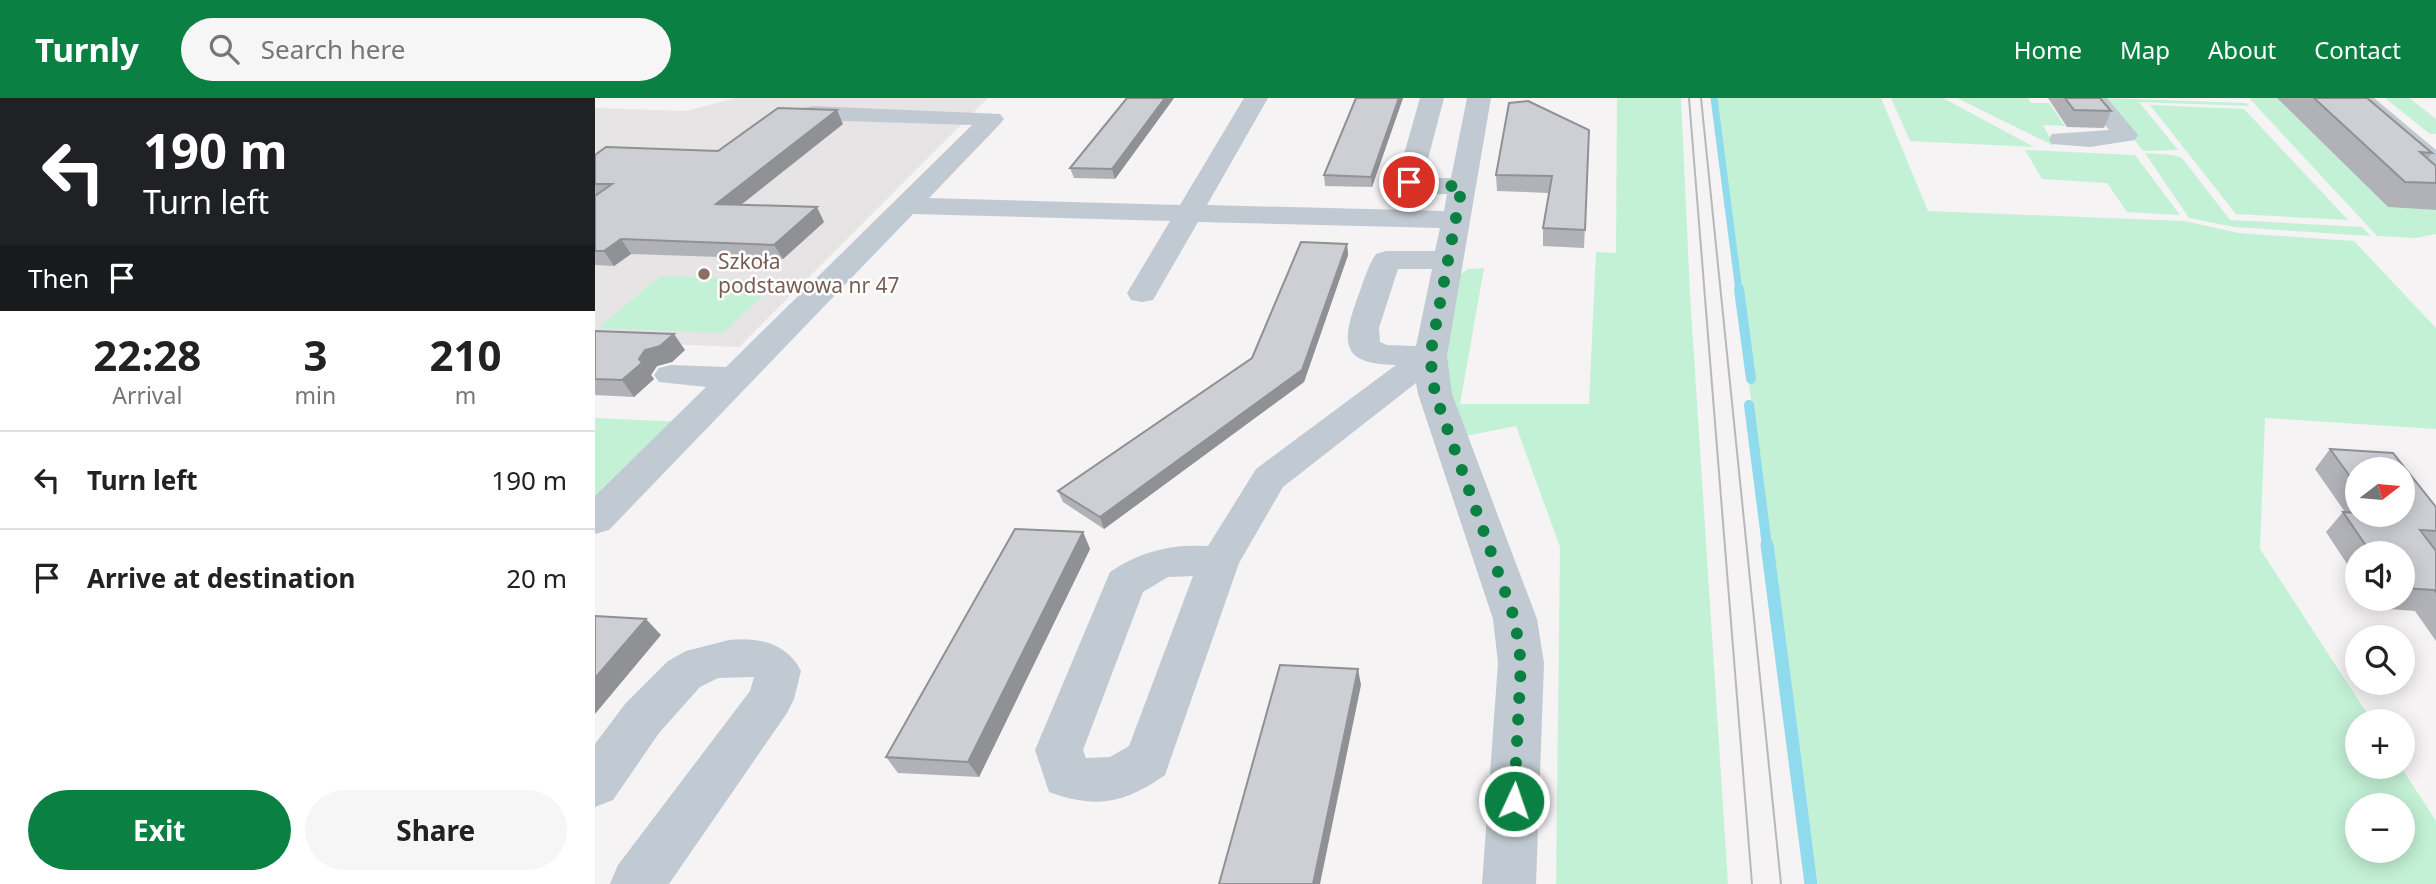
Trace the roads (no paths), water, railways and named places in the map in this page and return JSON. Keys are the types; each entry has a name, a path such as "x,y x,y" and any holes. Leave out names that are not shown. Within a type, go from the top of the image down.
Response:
{"street":[{"path":"1142,293 1256,98"},
{"path":"1432,98 1409,182 1458,203"},
{"path":"1479,98 1430,356 1435,394 1515,620 1521,663 1509,884"},
{"path":"2061,139 2090,140 2126,135 2095,98"},
{"path":"2360,98 2436,163"},
{"path":"595,520 992,119 812,113"},
{"path":"907,206 1189,212 1458,203"},
{"path":"1430,356 1383,355 1364,347 1363,328 1387,260 1448,260"},
{"path":"1219,562 1177,559 1146,567 1125,583 1059,750 1067,776 1089,783 1123,777 1148,760 1219,562 1269,478 1430,356"},
{"path":"671,375 738,378"},
{"path":"595,785 665,692 696,666 723,658 746,657 767,659 778,671 771,699 637,884"}],"waterway":[{"path":"1714,98 1739,291"},
{"path":"1739,289 1751,379"},
{"path":"1749,405 1767,546"},
{"path":"1767,545 1811,884"}],"tram line":[{"path":"1689,98 1752,884"},
{"path":"1701,98 1781,884"}],"place":[{"name":"Szkoła podstawowa nr 47","path":"704,274"}]}
